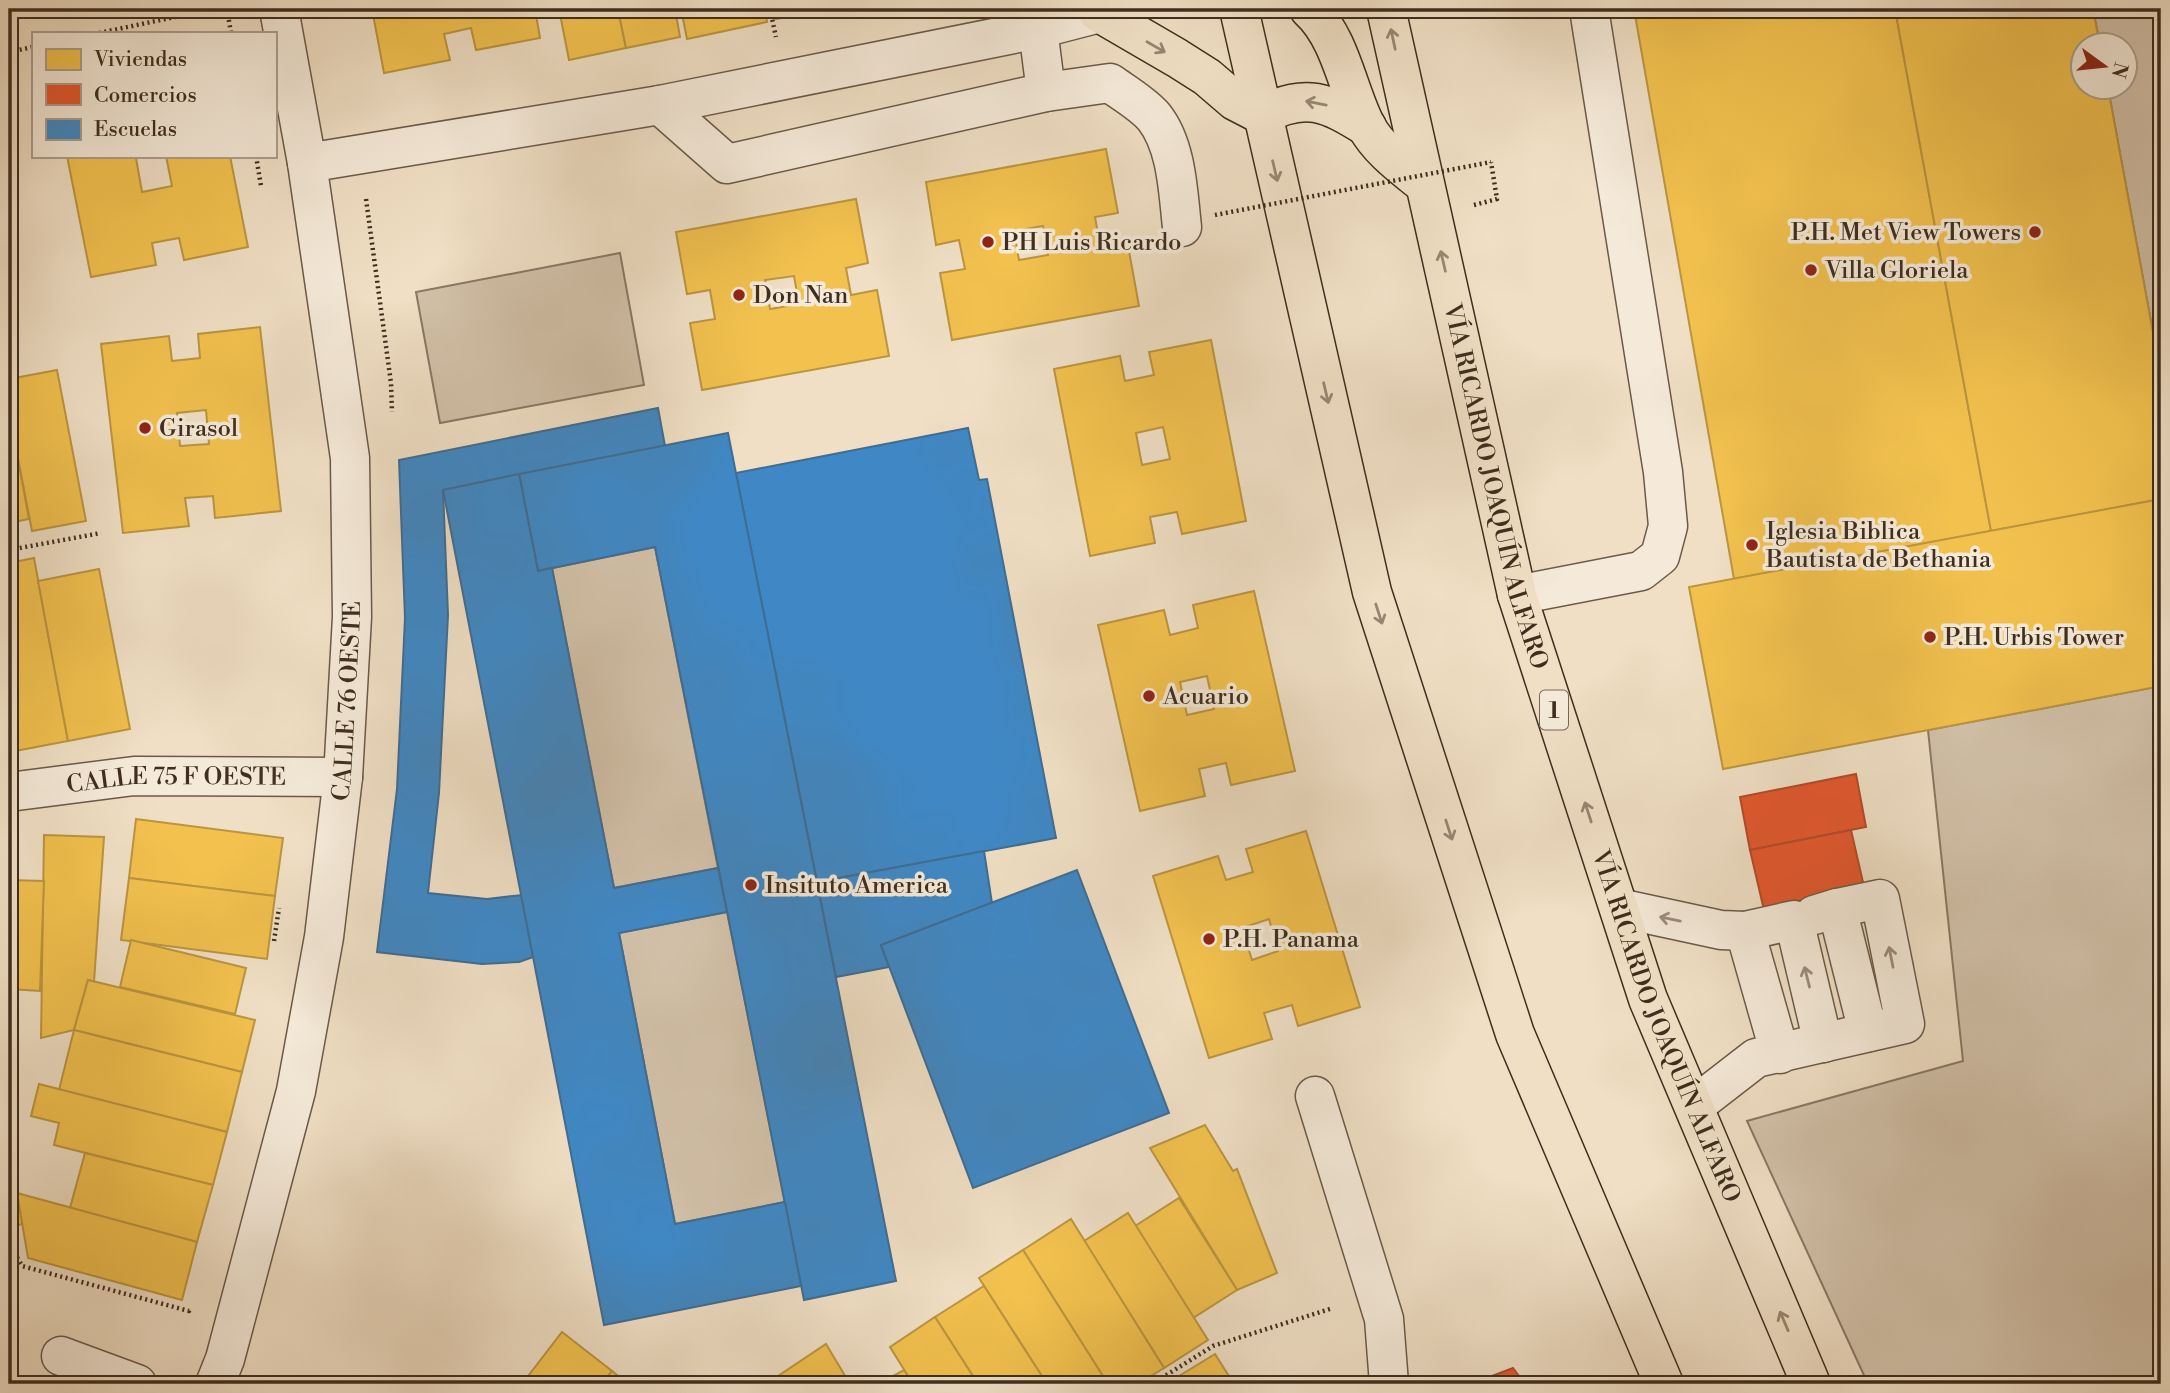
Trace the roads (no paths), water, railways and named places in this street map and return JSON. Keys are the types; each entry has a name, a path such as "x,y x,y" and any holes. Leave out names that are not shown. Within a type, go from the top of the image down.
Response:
{"main road":[{"path":"1239,9 1372,592 1515,1034 1664,1384"},
{"path":"1309,9 1334,46 1367,127 1387,154 1424,184"},
{"name":"VÍA RICARDO JOAQUÍN ALFARO","path":"1386,9 1517,595 1648,999 1811,1384"},
{"path":"1105,10 1207,77 1235,101 1262,114"},
{"path":"1262,114 1281,105 1303,101 1325,104 1367,127"}],"street":[{"name":"CALLE 76 OESTE","path":"215,1384 225,1359 296,1091 324,937 343,777 352,617 350,458 307,163 279,9"},
{"path":"1517,595 1641,571 1660,556 1668,526 1663,472 1590,9"},
{"path":"307,163 660,105 1022,25 1105,10"},
{"path":"1022,25 1046,92"},
{"path":"660,105 727,163 1046,92 1110,83 1153,116 1168,144 1177,186 1198,221"},
{"name":"CALLE 75 F OESTE","path":"9,792 134,776 343,777"},
{"path":"1619,908 1721,930 1745,931 1880,899 1905,1024 1756,1058 1693,1106"},
{"path":"1794,920 1824,1043"},
{"path":"1745,931 1780,1054"},
{"path":"1315,1096 1384,1319 1389,1384"},
{"path":"61,1356 137,1384"}],"place":[{"name":"P.H. Met View Towers","path":"2035,232"},
{"name":"PH Luis Ricardo","path":"988,242"},
{"name":"Villa Gloriela","path":"1811,270"},
{"name":"Don Nan","path":"739,295"},
{"name":"Girasol","path":"145,428"},
{"name":"Iglesia Biblica Bautista de Bethania","path":"1752,545"},
{"name":"P.H. Urbis Tower","path":"1930,637"},
{"name":"Acuario","path":"1149,696"},
{"name":"Insituto America","path":"751,885"},
{"name":"P.H. Panama","path":"1209,939"}]}
